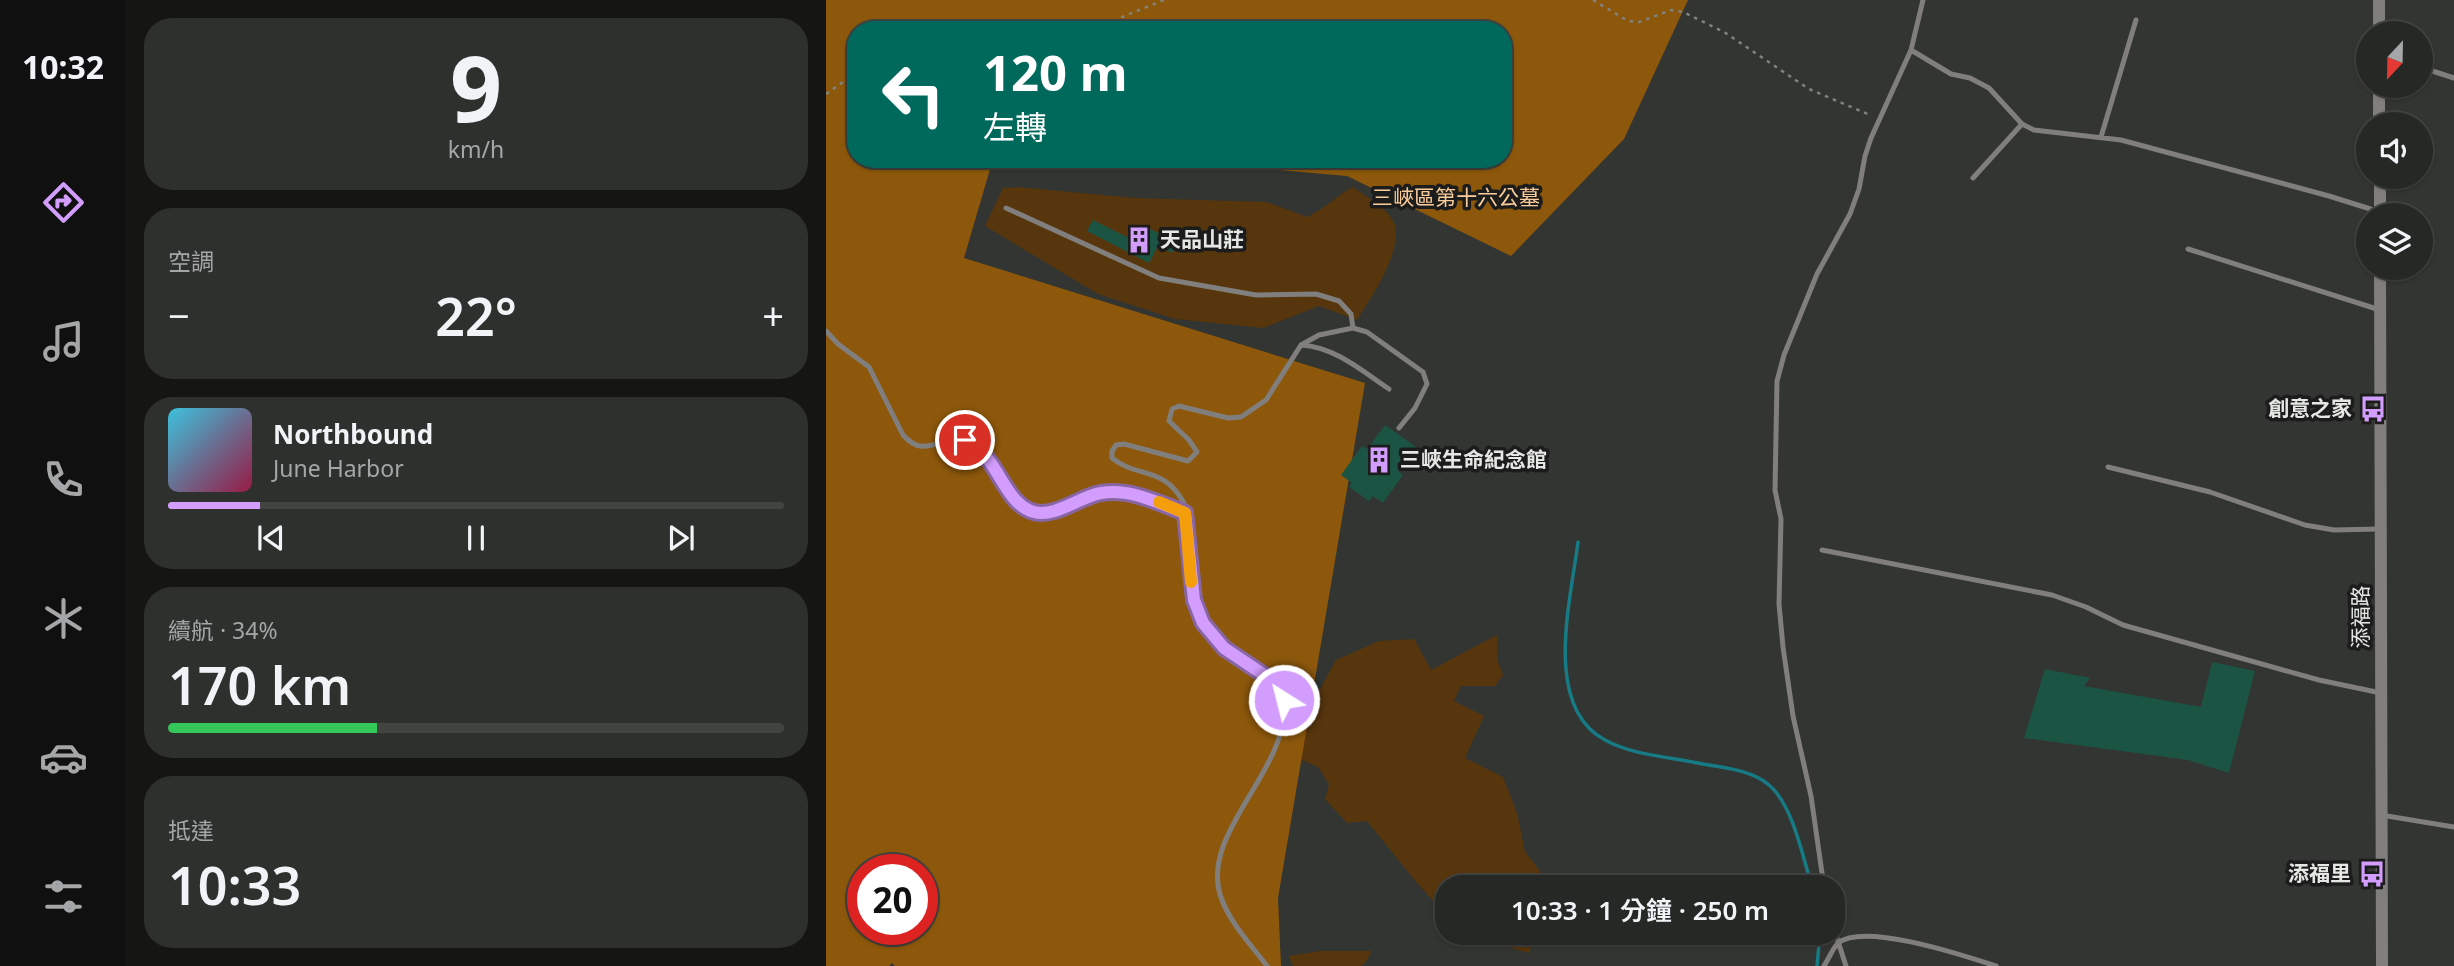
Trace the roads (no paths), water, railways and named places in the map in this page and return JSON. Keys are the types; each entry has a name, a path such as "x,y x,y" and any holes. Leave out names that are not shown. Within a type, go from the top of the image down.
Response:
{"street":[{"path":"2379,0 2379,21"},
{"name":"添福路","path":"2380,280 2382,966"}],"lane":[{"path":"1822,875 1811,796 1793,716 1779,604 1781,519 1775,490 1777,381 1784,355 1817,274 1850,214 1860,189 1865,156 1911,50 1923,0"},
{"path":"2101,137 2136,20"},
{"path":"1911,50 1941,69 1989,88 2022,124 2049,132 2121,140 2356,206"},
{"path":"2433,71 2454,78"},
{"path":"1973,178 2022,124"},
{"path":"1006,208 1159,278 1256,295 1317,293 1339,301 1351,314 1353,328"},
{"path":"2188,249 2380,310"},
{"path":"1267,966 1227,909 1217,880 1220,858 1228,836 1280,739 1284,700 1279,685 1224,648 1203,623 1194,600 1184,503 1169,483 1153,474 1118,463 1112,458 1112,451 1116,445 1124,444 1188,461 1197,452 1189,440 1169,421 1172,409 1193,408 1228,418 1241,417 1266,400 1301,345 1319,335 1353,328 1367,332 1423,372 1427,384 1423,394 1399,428"},
{"path":"826,331 838,344 869,366 903,435 911,443 927,447 955,439 975,444 988,457 1023,508 1039,514 1049,512 1103,492 1129,494 1185,513"},
{"path":"1301,345 1315,346 1335,354 1389,389"},
{"path":"2108,467 2210,492 2305,525 2334,530 2380,529"},
{"path":"1822,550 2052,595 2086,607 2123,625 2319,680 2381,693"},
{"path":"2381,815 2454,827"},
{"path":"1845,941 1860,936 1880,936 1954,952 1996,966"},
{"path":"1824,966 1838,945"},
{"path":"1840,945 1846,966"}],"waterway":[{"path":"1578,542 1565,650 1567,678 1573,703 1585,724 1605,740 1627,749 1735,770 1762,780 1785,805 1809,875"},
{"path":"1817,966 1819,945"}],"place":[{"name":"天品山莊","path":"1139,240"},
{"name":"創意之家","path":"2373,409"},
{"name":"三峽生命紀念館","path":"1379,460"},
{"name":"添福里","path":"2372,874"}],"park label":[{"name":"三峽區第十六公墓","path":"1456,198"}]}
